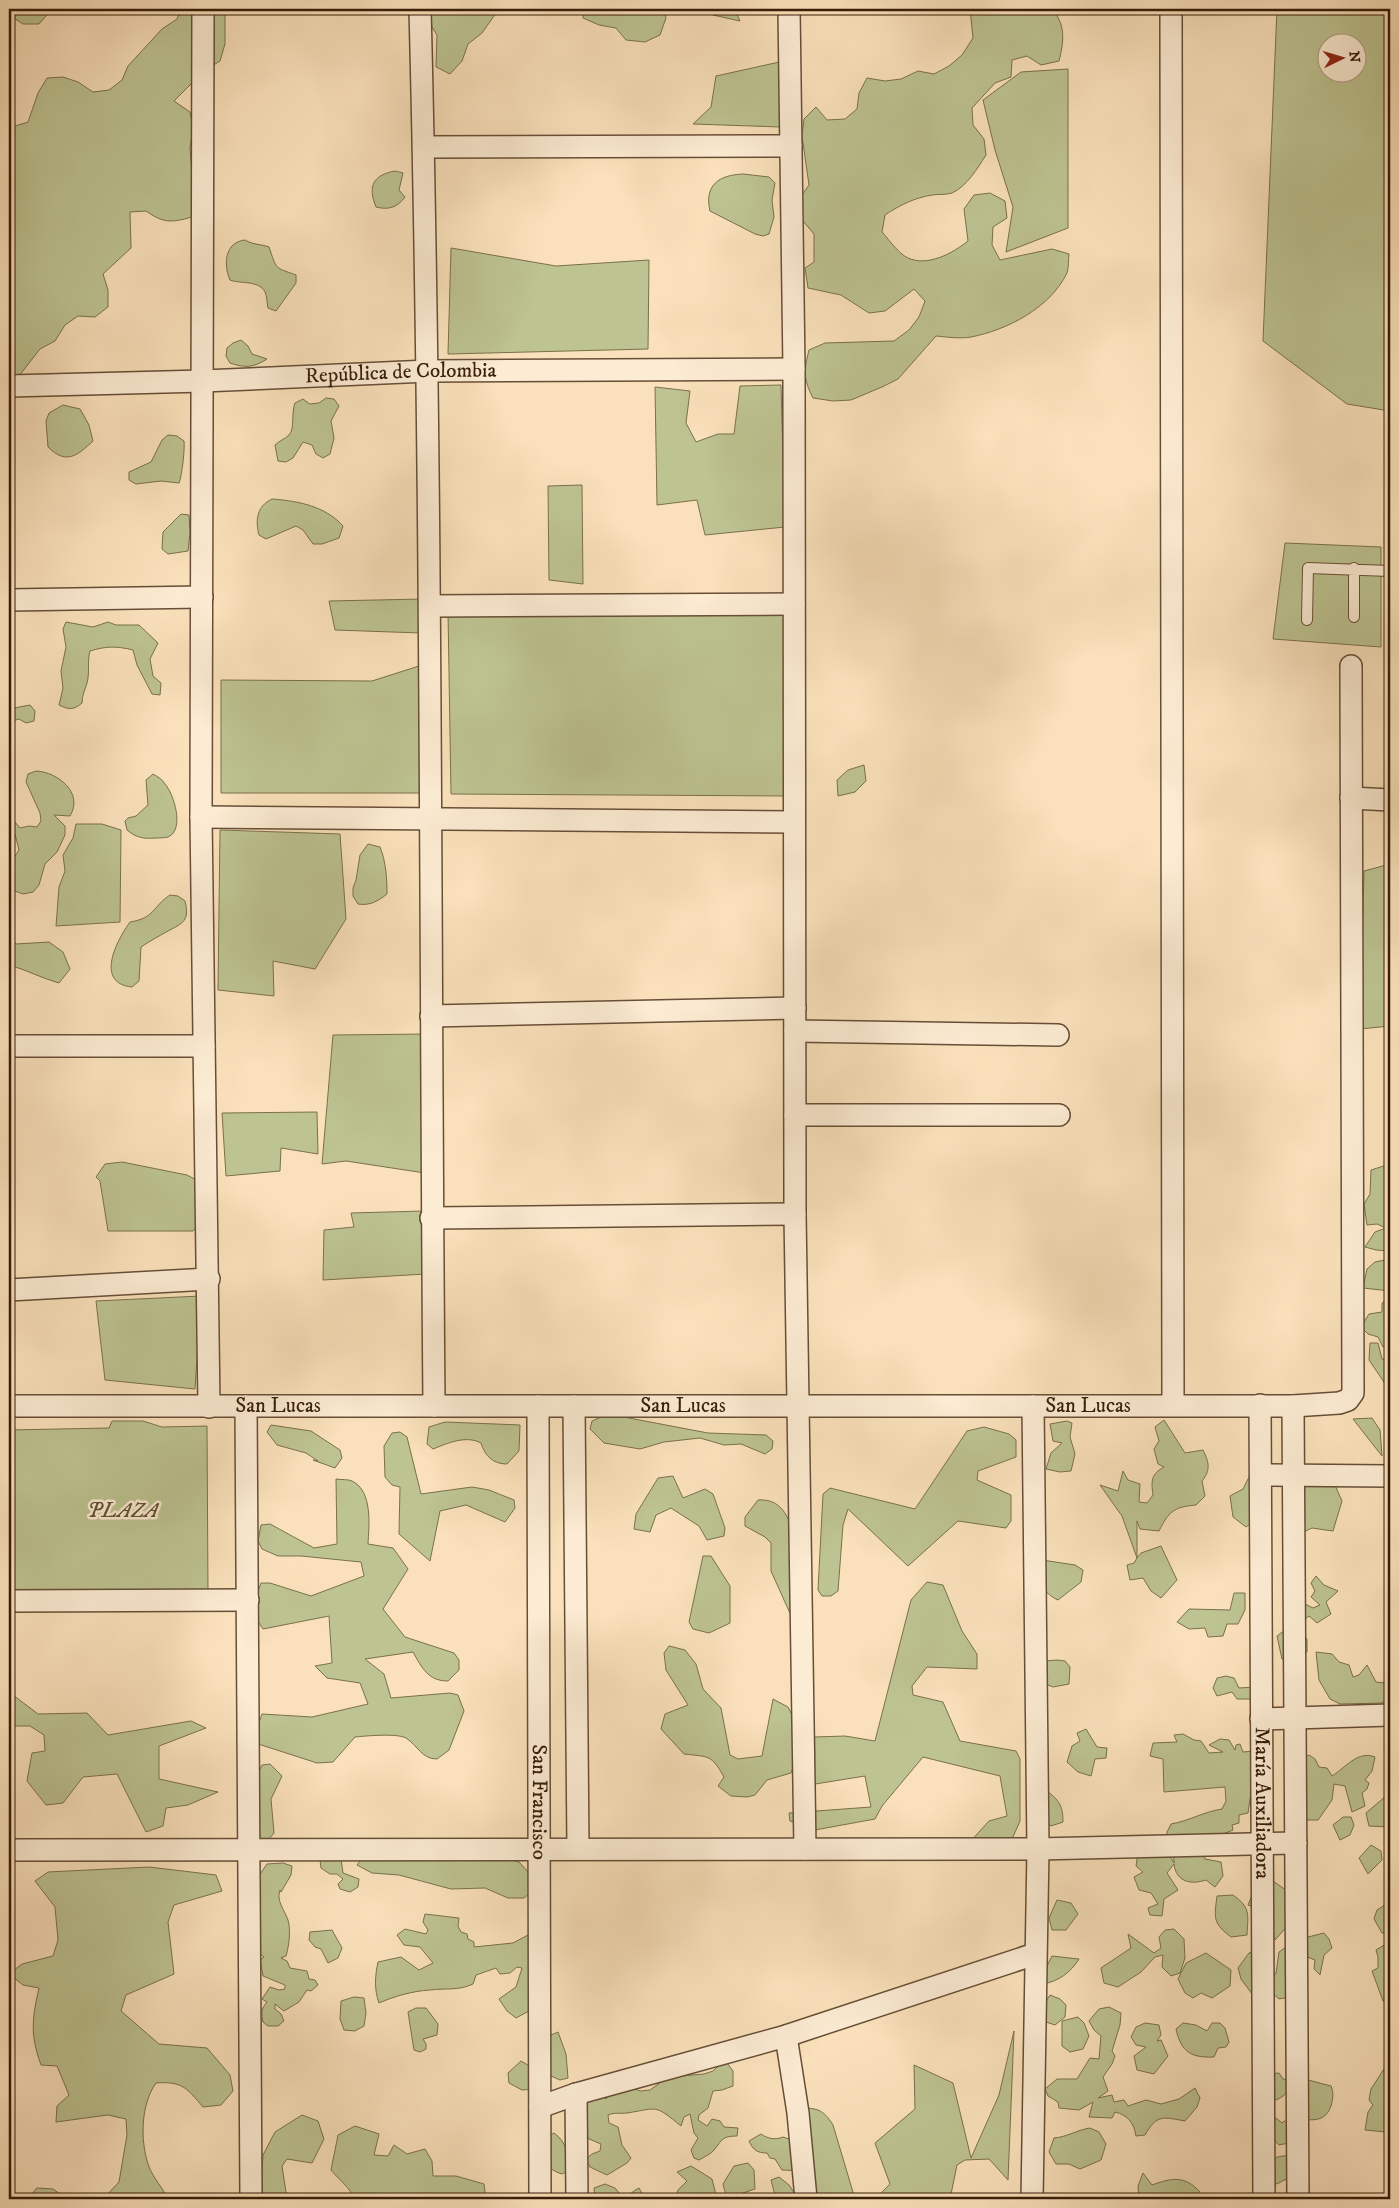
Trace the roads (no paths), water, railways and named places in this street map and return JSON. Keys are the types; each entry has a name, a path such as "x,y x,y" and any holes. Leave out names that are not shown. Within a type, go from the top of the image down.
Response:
{"street":[{"path":"203,9 204,381 201,817 209,1280 209,1407"},
{"path":"420,9 428,371 431,1218 434,1406"},
{"path":"789,9 794,369 795,1214 800,1406 805,1849"},
{"path":"1171,9 1173,1406"},
{"path":"424,146 791,146"},
{"name":"República de Colombia","path":"9,386 204,381 428,371 794,369"},
{"path":"9,600 202,597"},
{"path":"430,606 794,604"},
{"path":"1351,666 1351,798 1390,800"},
{"name":"San Lucas","path":"9,1406 1293,1406 1339,1403 1348,1400 1352,1393 1351,798"},
{"path":"201,817 794,822"},
{"path":"431,1016 795,1008"},
{"path":"795,1031 1058,1035"},
{"path":"9,1046 204,1046"},
{"path":"795,1115 1059,1115"},
{"path":"431,1218 795,1214"},
{"path":"9,1290 209,1280"},
{"path":"246,1406 251,2199"},
{"name":"San Francisco","path":"538,1406 540,2199"},
{"name":"San Francisco","path":"574,1406 578,1849"},
{"path":"1032,2199 1038,1849 1033,1406"},
{"name":"María Auxiliadora","path":"1260,1406 1264,2199"},
{"name":"María Auxiliadora","path":"1293,1406 1298,2199"},
{"path":"1261,1475 1390,1476"},
{"path":"9,1601 248,1600"},
{"path":"1261,1719 1390,1715"},
{"path":"9,1850 1038,1849 1296,1843"},
{"path":"540,2107 576,2094 786,2036 1035,1954"},
{"path":"786,2036 798,2113 806,2199"},
{"path":"576,2094 577,2199"}],"lane":[{"path":"1307,620 1308,568 1354,568 1390,571"},
{"path":"1354,568 1354,617"}],"park label":[{"name":"PLAZA","path":"123,1511"}]}
